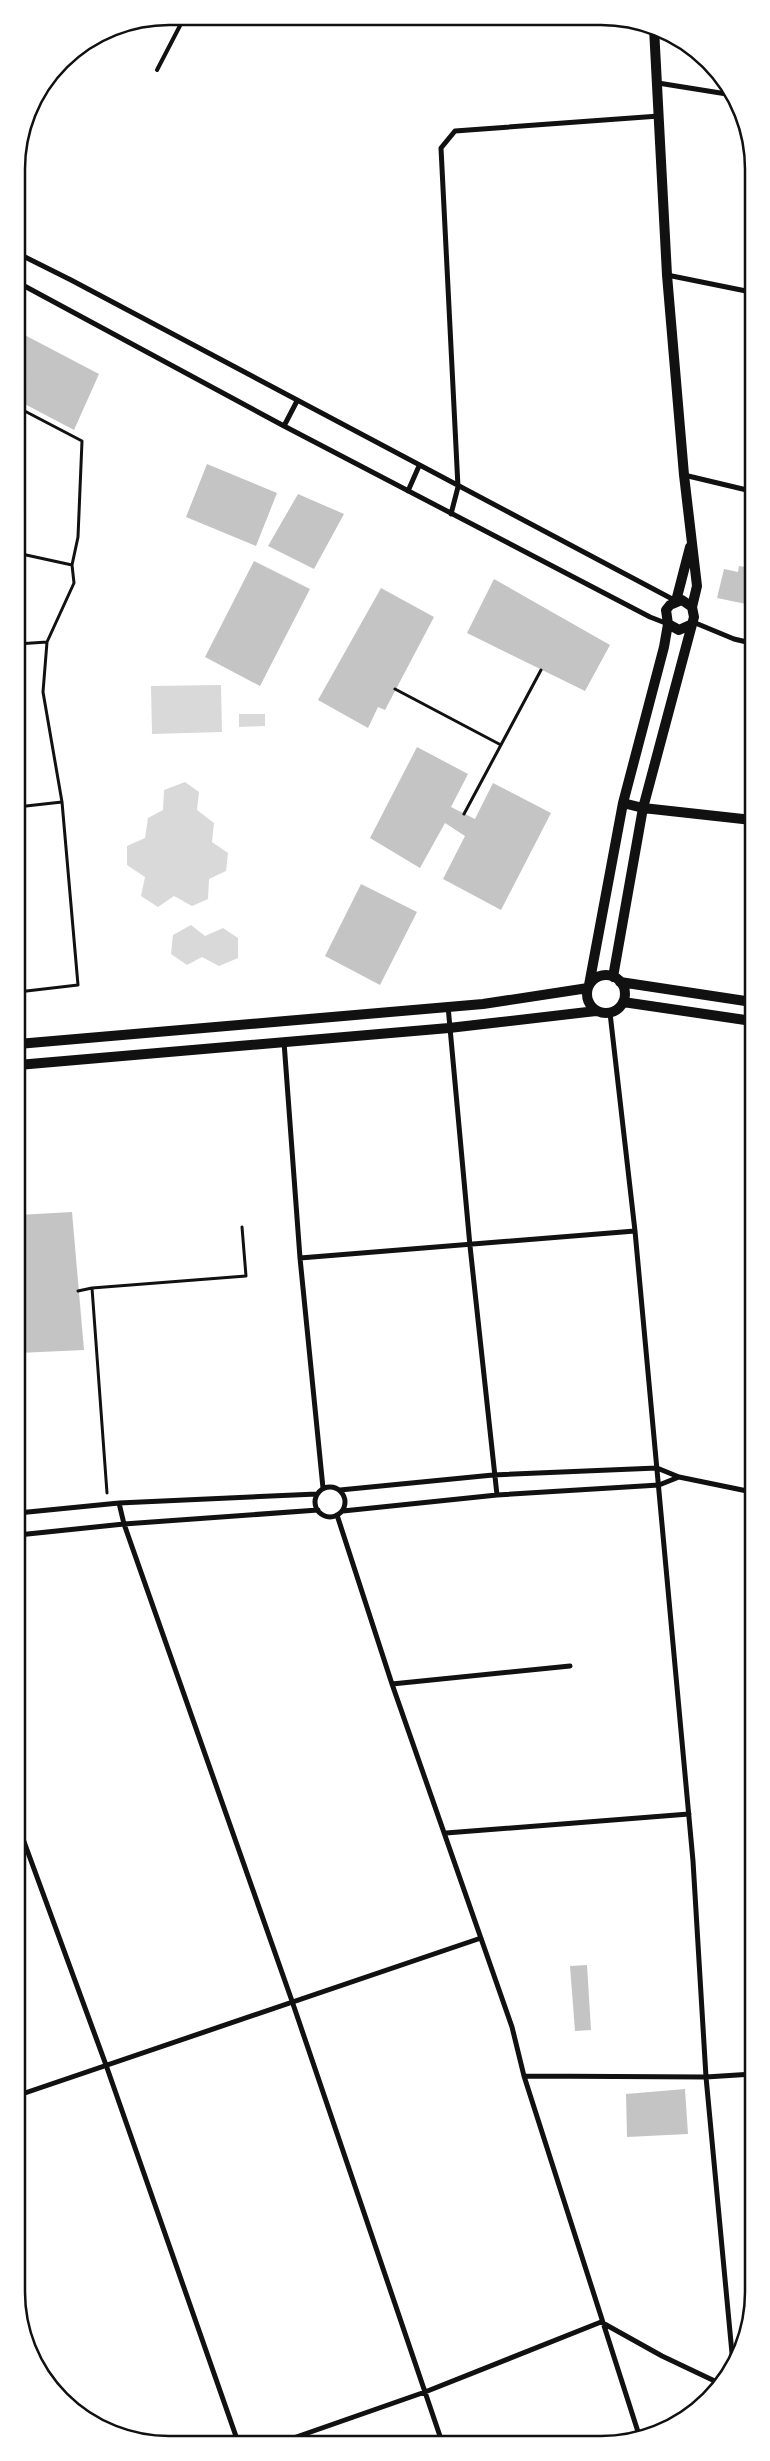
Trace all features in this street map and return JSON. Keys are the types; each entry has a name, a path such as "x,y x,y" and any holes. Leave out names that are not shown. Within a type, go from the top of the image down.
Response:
{"main road":[{"path":"25,1064 449,1028 596,1011 610,1013 618,1009 623,1002 625,992 617,979 643,808 692,624 694,612 692,607 696,586 684,475 667,274 655,36"},
{"path":"676,601 692,538"},
{"path":"596,1011 589,1005 586,996 623,803 668,624 666,610 670,604 682,600 692,607"},
{"path":"668,624 679,630 692,624"},
{"path":"623,803 643,808 745,819"},
{"path":"25,1043 482,1004 588,986 595,978 604,975 617,979 745,1001"},
{"path":"623,1002 745,1020"}],"street":[{"path":"658,83 724,93"},
{"path":"452,514 458,487 441,148 455,131 659,116"},
{"path":"25,258 72,280 458,487 676,601"},
{"path":"667,274 745,291"},
{"path":"25,286 284,426 650,617 668,624"},
{"path":"284,426 297,401"},
{"path":"408,491 419,466"},
{"path":"684,475 745,490"},
{"path":"692,624 745,641"},
{"path":"448,1006 470,1246 493,1475 497,1495"},
{"path":"610,1013 635,1231 689,1814 706,2078 732,2352"},
{"path":"284,1042 300,1258 323,1488"},
{"path":"300,1258 470,1246 635,1231"},
{"path":"679,1477 659,1485 497,1495 343,1510 337,1515 323,1515 318,1510 315,1502 317,1494 323,1488 332,1487 340,1490 493,1475 657,1468 679,1477 745,1491"},
{"path":"340,1490 345,1496 343,1510"},
{"path":"25,1512 119,1503 317,1494"},
{"path":"119,1503 124,1524 292,2002 440,2436"},
{"path":"25,1534 124,1524 318,1510"},
{"path":"337,1515 392,1684 446,1833 512,2027 524,2076 601,2322 638,2431"},
{"path":"392,1684 570,1666"},
{"path":"446,1833 689,1814"},
{"path":"25,1847 106,2065 236,2436"},
{"path":"25,2093 481,1938"},
{"path":"524,2076 706,2078 745,2075"},
{"path":"299,2436 425,2392 601,2322"},
{"path":"601,2322 662,2356 714,2381"}],"lane":[{"path":"157,70 180,25"}],"path":[{"path":"25,410 82,441 78,537 72,565 74,583 47,642 43,692 62,802 78,985 25,991"},
{"path":"25,555 72,565"},
{"path":"25,643 47,642"},
{"path":"464,814 541,670"},
{"path":"395,689 501,745"},
{"path":"25,805 62,802"},
{"path":"78,1291 92,1288 246,1276 242,1227"},
{"path":"92,1288 108,1504"}],"shaded area":[{"path":"221,685 222,732 152,734 151,686"},
{"path":"239,714 265,714 265,726 239,727"},
{"path":"185,782 199,792 197,810 214,823 212,842 228,853 226,871 209,879 208,899 192,906 174,896 158,907 141,896 145,877 127,865 127,846 145,838 148,818 163,810 164,790"},
{"path":"191,925 205,936 223,928 238,938 238,958 219,966 202,957 187,965 171,954 173,935"}],"building":[{"path":"25,335 99,374 74,430 25,404"},
{"path":"207,464 277,493 256,546 186,517"},
{"path":"298,494 344,514 314,569 268,546"},
{"path":"254,561 310,589 260,686 205,657"},
{"path":"739,566 745,567 745,604 717,598 724,569 738,572"},
{"path":"494,579 610,645 585,691 467,633"},
{"path":"381,588 434,617 385,710 378,707 368,728 318,700"},
{"path":"417,747 468,774 451,807 475,819 493,783 551,813 501,910 443,879 465,836 445,823 420,868 370,838"},
{"path":"361,884 417,912 380,985 325,956"},
{"path":"72,1212 84,1350 25,1353 25,1215"},
{"path":"587,1965 591,2030 575,2031 570,1966"},
{"path":"685,2089 688,2134 627,2137 626,2094"}]}
